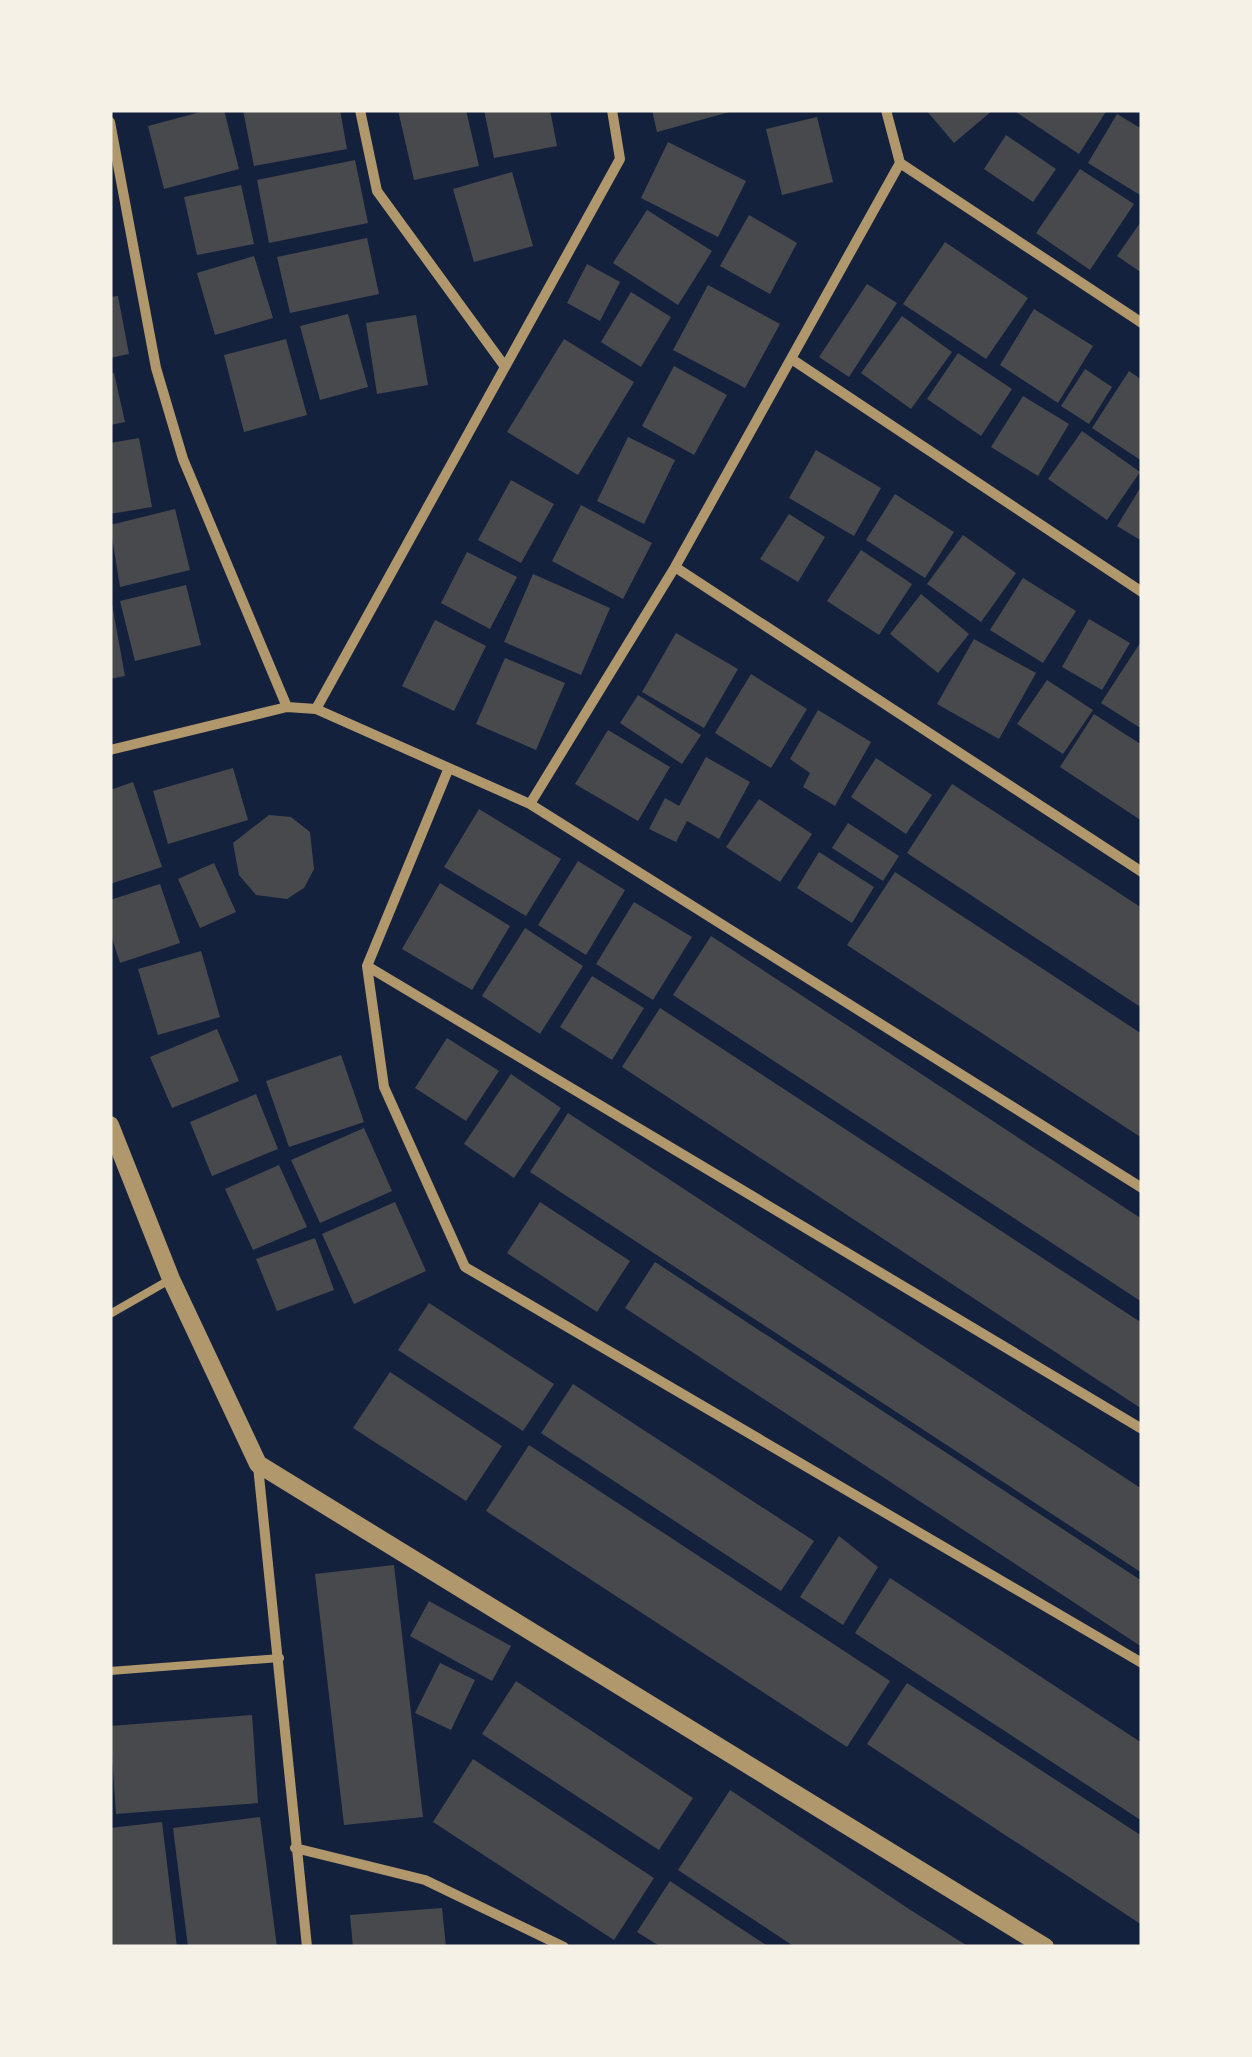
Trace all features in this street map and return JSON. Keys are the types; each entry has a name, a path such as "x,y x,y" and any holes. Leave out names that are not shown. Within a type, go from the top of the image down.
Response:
{"street":[{"path":"360,110 377,190 503,364"},
{"path":"316,709 503,364 620,159 612,110"},
{"path":"886,110 900,163 1142,323"},
{"path":"110,122 156,368 183,459 287,707"},
{"path":"530,804 674,567 900,163"},
{"path":"793,360 1142,592"},
{"path":"674,567 1142,872"},
{"path":"110,750 287,707 316,709 530,804 1142,1188"},
{"path":"448,770 367,966 384,1087 465,1266 1142,1663"},
{"path":"367,966 1142,1428"},
{"path":"110,1126 172,1280 258,1464 307,1947"},
{"path":"258,1464 1046,1947"},
{"path":"294,1848 425,1880 564,1947"}],"lane":[{"path":"110,1314 172,1280"},
{"path":"110,1671 280,1658"}],"building":[{"path":"208,110 224,110 239,169 164,189 148,126"},
{"path":"243,110 340,110 347,149 254,166"},
{"path":"398,110 466,110 479,166 414,180"},
{"path":"484,110 550,110 557,146 494,158"},
{"path":"652,110 732,110 733,111 657,132"},
{"path":"926,110 993,110 954,143"},
{"path":"1013,110 1107,110 1079,154"},
{"path":"1117,114 1142,129 1140,195 1088,163"},
{"path":"817,117 833,182 782,195 766,129"},
{"path":"1006,135 1056,169 1033,202 984,169"},
{"path":"668,142 746,181 718,237 641,198"},
{"path":"355,160 368,223 269,243 257,180"},
{"path":"1080,169 1134,204 1090,270 1036,233"},
{"path":"512,172 533,246 474,262 453,189"},
{"path":"241,185 254,244 197,255 184,197"},
{"path":"647,210 712,251 678,305 613,263"},
{"path":"749,215 797,243 770,294 720,266"},
{"path":"1142,220 1142,273 1117,256"},
{"path":"367,238 379,294 290,313 277,257"},
{"path":"945,242 1028,298 986,359 903,304"},
{"path":"254,256 273,318 215,335 197,273"},
{"path":"587,264 620,282 600,321 567,303"},
{"path":"867,284 897,303 849,377 819,357"},
{"path":"708,285 780,324 745,388 673,350"},
{"path":"631,292 671,317 641,367 601,342"},
{"path":"118,296 129,354 110,358 110,297"},
{"path":"1034,309 1093,346 1058,403 1000,365"},
{"path":"348,314 368,387 320,400 300,326"},
{"path":"416,315 428,385 377,394 366,323"},
{"path":"902,316 952,352 911,409 861,373"},
{"path":"286,339 307,415 244,432 224,355"},
{"path":"564,339 634,382 578,475 507,432"},
{"path":"958,353 1012,389 981,436 927,399"},
{"path":"674,366 727,395 694,455 642,426"},
{"path":"1085,369 1112,387 1089,424 1061,406"},
{"path":"1129,371 1142,380 1142,461 1092,428"},
{"path":"114,373 125,422 110,425 110,374"},
{"path":"1023,396 1069,424 1038,476 991,447"},
{"path":"1082,431 1140,472 1107,520 1048,479"},
{"path":"628,437 675,460 644,524 597,501"},
{"path":"139,438 152,507 110,514 110,443"},
{"path":"816,450 881,488 854,536 789,498"},
{"path":"511,480 554,504 521,563 478,540"},
{"path":"1142,485 1142,541 1117,526"},
{"path":"895,494 954,532 925,578 866,540"},
{"path":"581,505 652,543 623,599 552,561"},
{"path":"175,509 190,570 120,587 110,525"},
{"path":"789,514 825,537 798,582 760,559"},
{"path":"963,535 1016,573 981,622 927,584"},
{"path":"861,550 912,584 879,635 827,601"},
{"path":"467,552 517,577 490,629 441,603"},
{"path":"533,574 610,608 581,675 504,642"},
{"path":"1023,578 1076,611 1043,663 990,630"},
{"path":"186,585 201,645 135,661 120,601"},
{"path":"921,594 969,634 938,673 890,634"},
{"path":"110,605 125,676 110,679"},
{"path":"1089,619 1130,643 1102,690 1062,667"},
{"path":"435,620 486,646 454,711 402,686"},
{"path":"676,633 738,669 704,728 642,692"},
{"path":"974,639 1036,673 999,739 937,704"},
{"path":"1142,640 1142,729 1101,703"},
{"path":"505,658 565,683 536,750 476,724"},
{"path":"751,674 807,709 771,768 715,733"},
{"path":"1047,680 1093,710 1063,754 1017,724"},
{"path":"638,695 701,735 682,764 620,723"},
{"path":"818,710 871,742 835,806 803,787 810,773 790,759"},
{"path":"1094,714 1142,745 1142,821 1060,767"},
{"path":"608,730 670,767 638,821 575,784"},
{"path":"706,757 750,782 719,839 687,821 676,842 649,829 665,798 679,806"},
{"path":"876,758 932,795 906,834 851,797"},
{"path":"233,768 248,820 168,844 153,791"},
{"path":"133,782 162,867 110,884 110,790"},
{"path":"952,784 1142,908 1142,1008 907,853"},
{"path":"759,799 812,834 780,882 726,847"},
{"path":"479,809 561,859 526,916 444,867"},
{"path":"269,815 291,817 310,832 314,869 304,888 287,899 256,895 239,875 233,843"},
{"path":"848,823 899,856 883,881 832,848"},
{"path":"819,852 874,887 852,923 797,888"},
{"path":"578,861 625,890 586,955 538,925"},
{"path":"214,863 236,912 200,928 178,879"},
{"path":"895,872 1142,1034 1142,1138 847,945"},
{"path":"440,883 510,926 472,990 402,949"},
{"path":"160,884 180,943 120,963 110,932 110,900"},
{"path":"634,902 692,937 653,1000 596,964"},
{"path":"525,928 583,966 540,1034 482,996"},
{"path":"711,936 1142,1219 1142,1302 673,995"},
{"path":"201,951 220,1017 158,1035 138,969"},
{"path":"592,976 644,1008 612,1060 560,1027"},
{"path":"660,1008 1142,1323 1142,1409 622,1067"},
{"path":"217,1029 239,1081 172,1108 150,1057"},
{"path":"447,1038 499,1071 466,1121 415,1088"},
{"path":"341,1055 364,1122 289,1147 266,1081"},
{"path":"511,1074 561,1108 514,1178 464,1144"},
{"path":"256,1094 278,1149 212,1176 190,1122"},
{"path":"568,1113 1142,1489 1142,1573 530,1172"},
{"path":"364,1128 392,1191 320,1223 291,1160"},
{"path":"279,1165 307,1227 253,1250 225,1189"},
{"path":"395,1202 426,1271 354,1304 322,1234"},
{"path":"540,1202 630,1261 597,1312 507,1253"},
{"path":"315,1238 334,1290 277,1311 256,1259"},
{"path":"655,1262 1142,1581 1142,1647 625,1308"},
{"path":"429,1303 554,1384 523,1431 398,1350"},
{"path":"390,1372 502,1446 466,1501 353,1428"},
{"path":"573,1384 814,1541 781,1591 541,1433"},
{"path":"529,1445 890,1681 847,1747 486,1511"},
{"path":"839,1536 878,1567 843,1625 800,1597"},
{"path":"394,1565 423,1817 344,1825 315,1574"},
{"path":"890,1578 1142,1743 1142,1821 855,1633"},
{"path":"429,1601 511,1646 492,1681 410,1636"},
{"path":"440,1663 475,1680 451,1730 415,1713"},
{"path":"516,1681 693,1798 659,1850 482,1734"},
{"path":"907,1683 1142,1836 1142,1925 867,1744"},
{"path":"252,1715 258,1803 116,1814 110,1726"},
{"path":"473,1759 654,1878 614,1940 433,1822"},
{"path":"730,1790 969,1947 795,1947 678,1870"},
{"path":"260,1817 277,1947 188,1947 173,1828"},
{"path":"162,1822 177,1947 110,1947 110,1828"},
{"path":"670,1881 769,1947 661,1947 637,1932"},
{"path":"442,1908 446,1947 353,1947 350,1915"}]}
